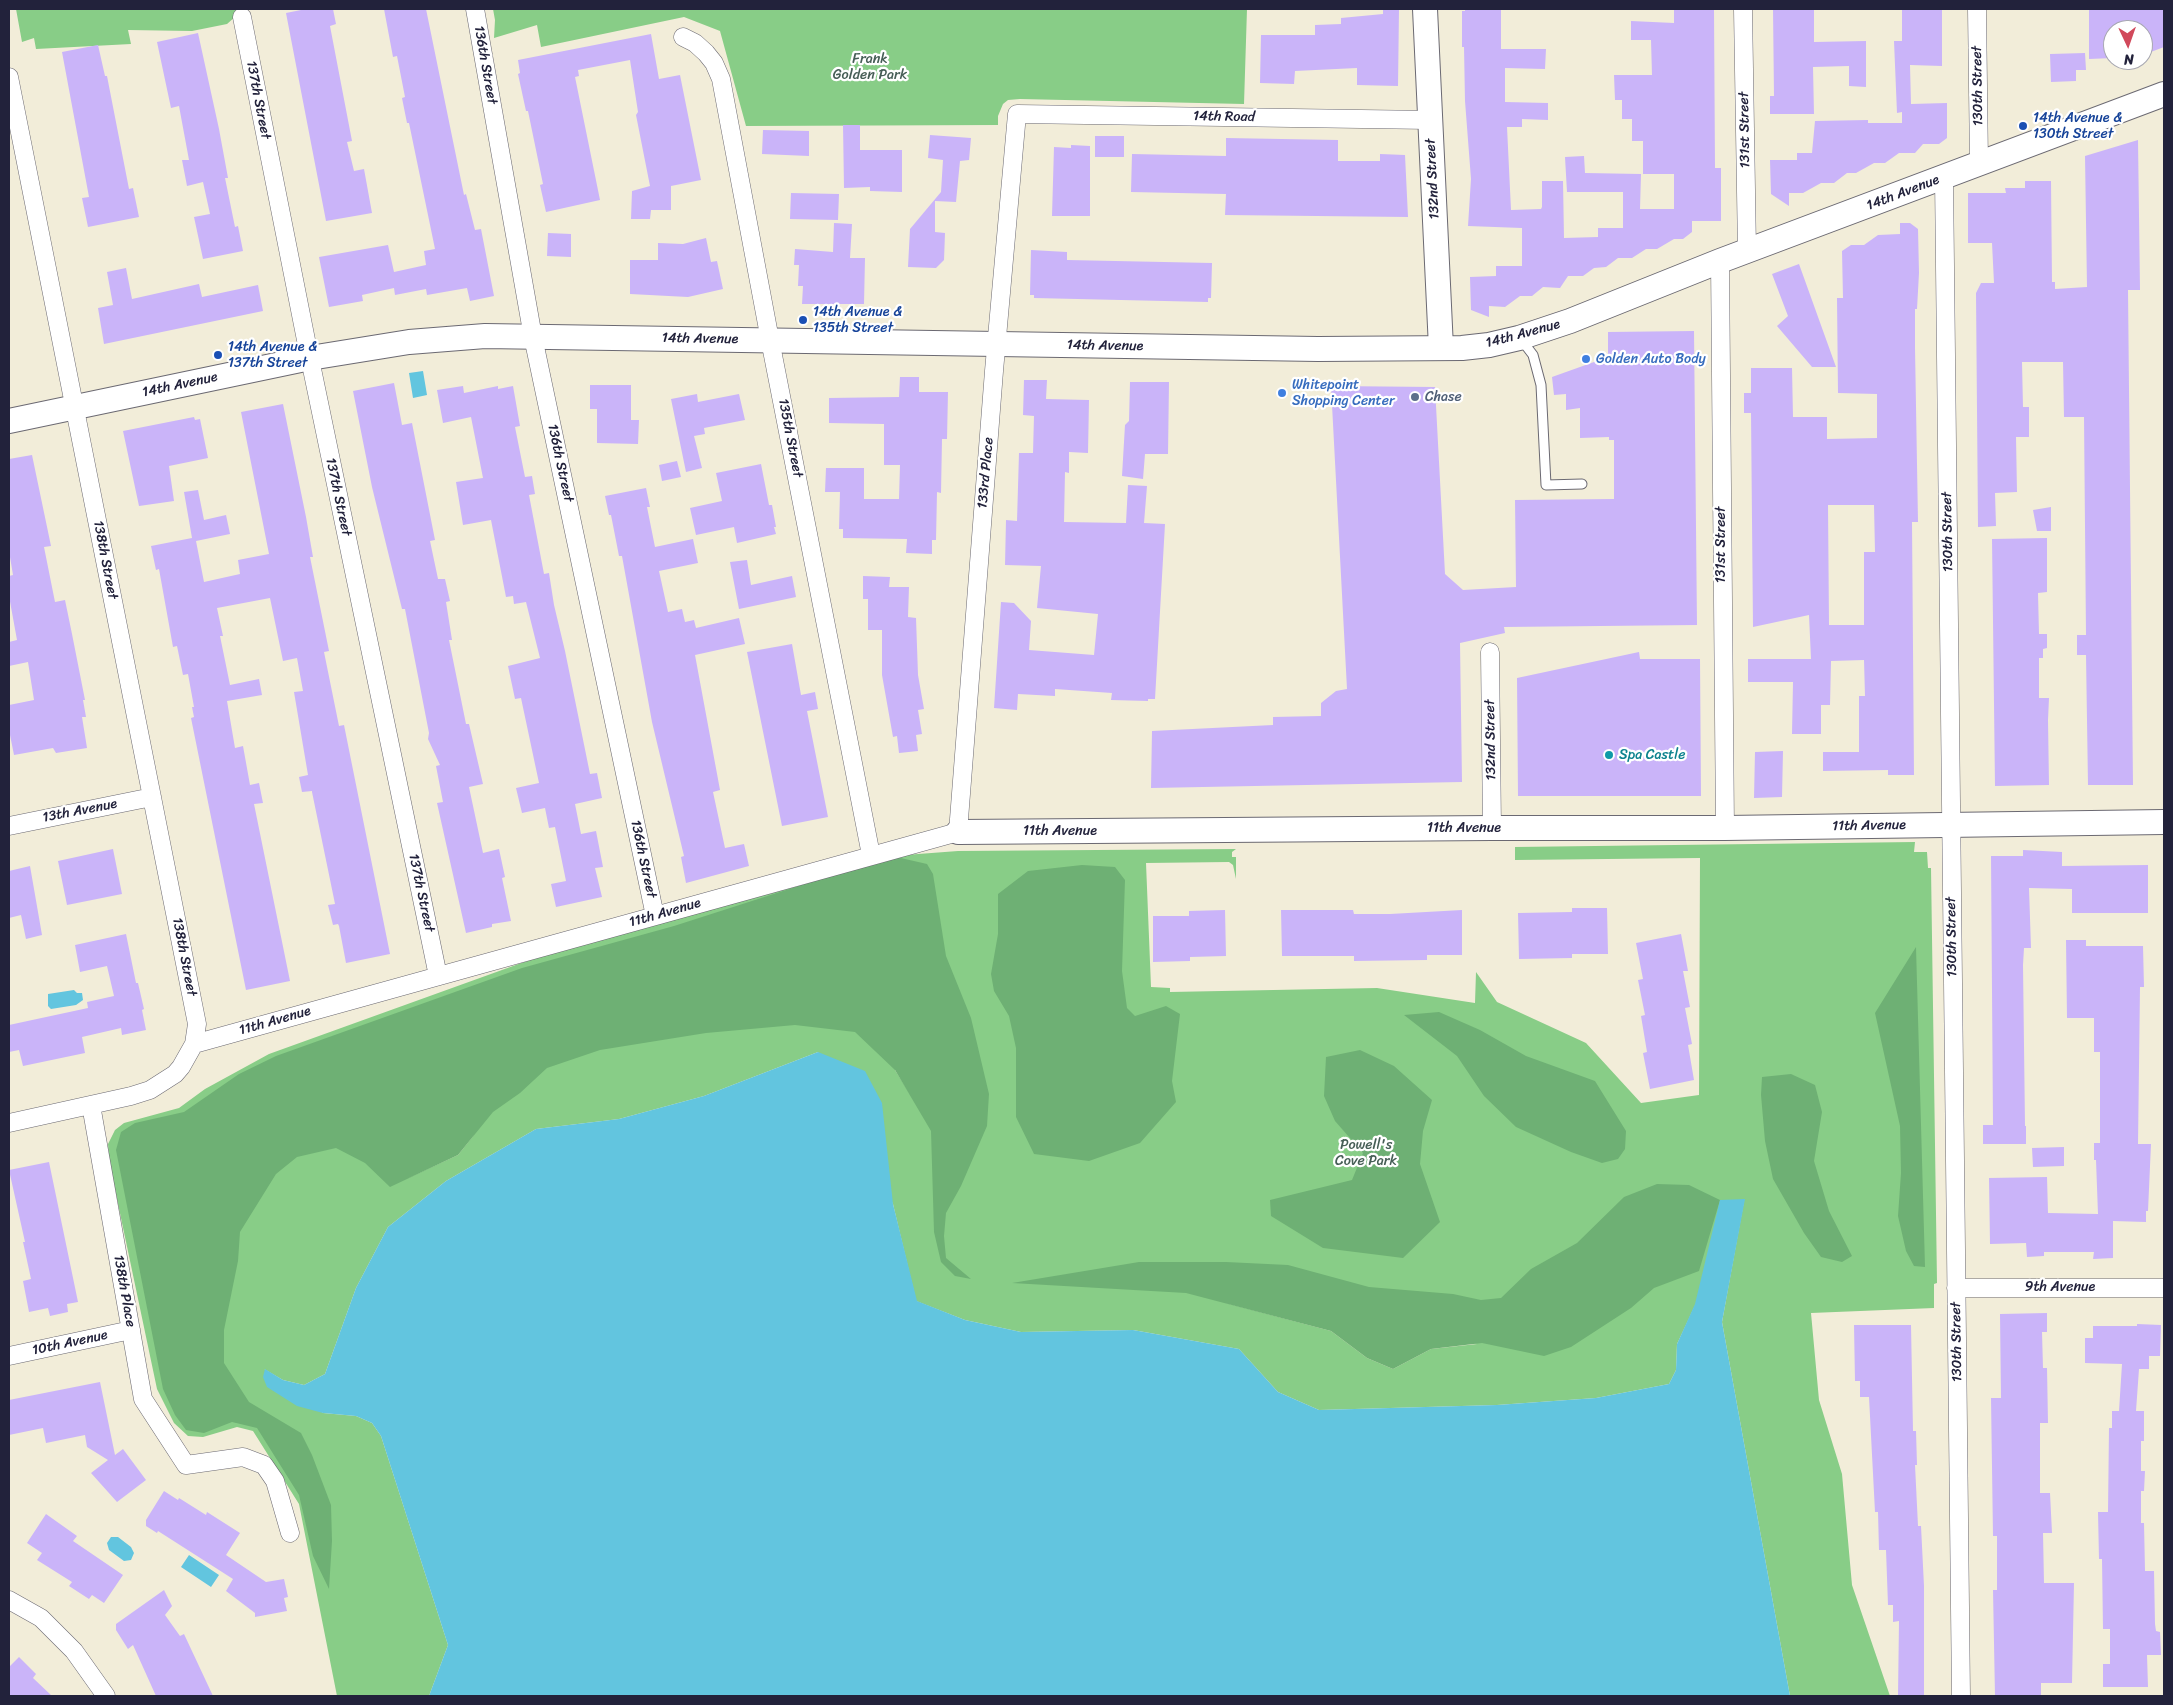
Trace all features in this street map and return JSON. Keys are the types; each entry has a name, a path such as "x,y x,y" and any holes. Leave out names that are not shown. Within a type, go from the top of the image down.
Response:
{"street":[{"name":"136th Street","path":"476,9 533,337 655,916"},
{"name":"132nd Street","path":"1424,9 1441,348"},
{"name":"131st Street","path":"1743,9 1747,251"},
{"name":"130th Street","path":"1977,9 1979,164"},
{"name":"137th Street","path":"242,17 310,358 438,976"},
{"name":"135th Street","path":"683,37 694,42 706,52 714,63 721,79 871,855"},
{"name":"138th Street","path":"9,77 194,1007 197,1024 194,1044"},
{"name":"14th Avenue","path":"9,421 310,358 409,342 485,336 1318,349 1441,348 1489,345 1519,338 1570,321 1747,251 2164,94"},
{"name":"14th Road","path":"1017,114 1430,120"},
{"name":"133rd Place","path":"958,832 1017,114"},
{"name":"130th Street","path":"1944,177 1961,1696"},
{"name":"131st Street","path":"1720,262 1725,828"},
{"name":"132nd Street","path":"1490,652 1492,828"},
{"name":"13th Avenue","path":"9,826 152,797"},
{"name":"11th Avenue","path":"194,1044 958,832 1725,828 2164,822"},
{"path":"9,1122 131,1096 150,1090 166,1081 181,1067 194,1044"},
{"name":"138th Place","path":"91,1105 143,1399 186,1465 243,1457 264,1465 275,1481 290,1533"},
{"name":"9th Avenue","path":"1956,1288 2164,1288"},
{"name":"10th Avenue","path":"9,1356 131,1330"},
{"path":"9,1600 41,1618 74,1651 106,1696"}],"lane":[{"path":"1519,338 1533,356 1541,385 1546,485 1582,484"}],"green space":[{"path":"16,9 244,9 227,24 192,31 128,30 131,44 36,49 34,38 22,42"},
{"name":"Frank Golden Park","path":"493,9 1247,9 1244,104 1020,99 1008,100 1003,104 998,116 998,125 746,126 720,31 684,17 541,47 537,25 494,38 495,20"},
{"name":"Powell's Cove Park","path":"1915,842 1914,852 1927,852 1928,868 1931,868 1937,1283 1934,1284 1934,1308 1811,1313 1819,1400 1842,1474 1852,1585 1890,1696 1790,1696 1722,1322 1744,1201 1677,1344 1676,1370 1669,1384 1596,1398 1497,1405 1319,1410 1278,1392 1239,1349 1133,1330 1021,1332 965,1320 916,1301 893,1204 818,1052 704,1096 619,1119 536,1129 446,1181 388,1227 356,1288 325,1374 304,1385 283,1380 264,1369 323,1413 356,1416 372,1423 381,1436 448,1645 429,1696 337,1696 299,1504 253,1431 237,1427 203,1437 188,1436 174,1423 157,1389 109,1161 108,1144 115,1130 124,1123 179,1108 205,1089 269,1054 538,957 892,860 892,856 958,851 1236,849 1232,852 1232,857 1236,857 1236,879 1233,865 1229,862 1146,863 1151,987 1170,988 1170,992 1377,988 1475,1003 1476,972 1497,1002 1586,1043 1641,1103 1699,1095 1700,858 1515,860 1515,847","holes":["916,1069 910,1094 895,1070","474,1135 458,1155 408,1178","1226,1303 1477,1344 1431,1349 1393,1369 1367,1358 1331,1331"]},
{"path":"892,856 927,864 933,874 946,956 971,1018 989,1094 987,1126 961,1186 946,1213 944,1236 946,1258 971,1279 955,1276 941,1262 934,1232 931,1131 895,1070 855,1032 795,1025 706,1033 600,1050 547,1068 520,1093 493,1112 458,1155 390,1187 365,1163 336,1148 297,1157 276,1174 240,1232 238,1261 224,1330 224,1363 249,1402 301,1433 312,1455 331,1505 332,1541 329,1589 313,1556 299,1495 257,1428 232,1422 204,1433 186,1430 175,1415 163,1389 116,1150 121,1132 135,1123 184,1112 239,1074 276,1056 522,968 674,926"},
{"path":"1082,865 1115,867 1125,880 1122,971 1127,1008 1135,1016 1166,1006 1180,1014 1172,1081 1176,1102 1140,1143 1089,1161 1034,1154 1016,1117 1016,1048 1009,1016 994,991 991,974 998,934 998,894 1028,871"},
{"path":"1916,947 1925,1267 1914,1266 1906,1251 1898,1216 1901,1173 1900,1126 1875,1013"},
{"path":"1439,1012 1480,1030 1526,1056 1595,1081 1626,1131 1625,1149 1618,1159 1602,1163 1571,1152 1516,1127 1484,1096 1457,1056 1404,1015"},
{"path":"1360,1050 1394,1066 1432,1100 1423,1131 1420,1164 1440,1222 1403,1258 1323,1248 1271,1216 1270,1200 1352,1180 1363,1153 1335,1121 1324,1096 1326,1057"},
{"path":"1791,1074 1815,1085 1822,1112 1814,1161 1829,1211 1852,1256 1842,1262 1821,1257 1804,1233 1773,1179 1765,1141 1761,1095 1762,1077"},
{"path":"1657,1184 1689,1185 1720,1200 1699,1271 1654,1288 1631,1308 1571,1347 1544,1356 1482,1343 1431,1349 1393,1369 1367,1358 1331,1331 1186,1293 1012,1283 1139,1262 1226,1262 1288,1265 1369,1287 1453,1294 1481,1300 1501,1298 1531,1269 1577,1243 1624,1197"}],"water":[{"path":"423,371 427,395 413,398 409,373"},
{"path":"74,990 77,993 82,993 83,1000 76,1005 51,1009 48,1006 48,994"},
{"path":"818,1052 865,1071 882,1103 893,1204 917,1301 965,1320 1021,1332 1133,1330 1239,1349 1278,1392 1319,1410 1497,1405 1596,1398 1669,1384 1676,1370 1677,1344 1695,1304 1720,1200 1745,1199 1722,1322 1790,1696 429,1696 448,1645 381,1436 372,1423 356,1416 323,1413 297,1406 267,1387 263,1377 265,1369 283,1380 304,1385 325,1374 356,1288 388,1227 446,1181 536,1129 619,1119 704,1096"},
{"path":"111,1537 118,1537 131,1547 134,1553 131,1560 124,1561 109,1550 107,1543"},
{"path":"189,1555 219,1575 211,1587 181,1567"}],"building":[{"path":"306,9 333,9 336,24 330,26 352,141 347,142 354,171 364,169 372,213 326,221 286,13"},
{"path":"384,9 426,9 464,195 466,194 475,230 481,229 494,296 470,301 467,288 427,295 426,289 395,295 394,288 362,295 363,301 329,307 319,257 388,245 394,272 426,265 424,251 435,249 409,123 407,123 402,98 405,97 397,56 393,57"},
{"path":"1383,9 1399,9 1398,86 1357,85 1357,68 1295,71 1294,84 1260,83 1261,35 1315,35 1315,25 1341,24 1341,18 1383,14"},
{"path":"1465,9 1501,9 1501,49 1546,49 1545,69 1505,68 1505,102 1548,103 1548,120 1522,119 1522,127 1507,127 1511,210 1541,209 1542,181 1563,181 1564,238 1598,237 1598,228 1623,228 1623,192 1567,192 1565,157 1584,156 1585,173 1641,174 1640,209 1674,209 1674,174 1643,174 1643,141 1632,141 1632,119 1622,119 1622,100 1615,100 1614,75 1652,75 1651,40 1631,40 1631,21 1674,23 1674,9 1714,10 1715,168 1721,168 1721,221 1692,221 1692,232 1683,239 1674,239 1657,249 1646,249 1632,258 1618,258 1606,267 1594,268 1583,276 1568,276 1560,288 1543,287 1532,296 1520,296 1505,307 1489,306 1489,317 1471,310 1470,277 1496,276 1496,266 1522,266 1522,228 1468,226 1471,179 1465,101 1464,47 1462,47 1462,11 1465,11"},
{"path":"1773,9 1814,9 1814,42 1866,41 1866,87 1849,86 1849,66 1813,67 1814,114 1770,114 1770,96 1774,96"},
{"path":"1902,9 1942,9 1942,66 1910,65 1911,104 1947,103 1947,138 1939,144 1923,144 1915,153 1899,153 1885,163 1874,163 1856,173 1847,173 1834,183 1821,183 1803,193 1789,193 1789,206 1771,194 1770,160 1797,160 1797,153 1812,153 1815,121 1868,120 1868,123 1902,123 1902,112 1897,113 1894,41 1902,41"},
{"path":"2089,9 2164,9 2164,47 2153,51 2153,20 2103,20 2103,58 2089,59"},
{"path":"198,33 219,129 228,178 225,178 235,227 238,226 243,251 203,259 194,217 210,214 203,182 187,186 182,160 189,160 179,106 171,108 157,42"},
{"path":"651,34 659,79 680,75 701,180 671,186 671,210 651,210 650,219 631,219 632,191 650,186 636,115 638,112 630,60 578,70 579,76 575,77 600,200 546,212 540,185 543,184 528,111 526,111 518,74 520,73 518,60"},
{"path":"98,45 105,76 107,76 129,189 133,188 139,217 88,227 82,198 89,197 62,52"},
{"path":"2085,53 2086,70 2076,70 2076,81 2051,82 2050,54"},
{"path":"843,125 860,125 860,150 902,150 902,192 870,191 870,187 844,188"},
{"path":"763,130 809,131 809,156 762,154"},
{"path":"930,135 971,138 969,160 960,161 956,202 935,201 935,232 945,233 944,260 936,268 908,267 910,229 941,192 943,160 928,158"},
{"path":"1095,136 1124,136 1124,157 1095,157"},
{"path":"1226,138 1338,140 1338,161 1380,161 1380,154 1405,155 1408,217 1225,215 1226,194 1131,192 1132,154 1226,156"},
{"path":"2138,140 2140,290 2128,290 2133,785 2088,785 2086,655 2077,655 2077,635 2086,635 2084,417 2064,417 2063,362 2022,362 2023,407 2029,407 2029,437 2016,437 2017,492 1995,493 1996,526 1978,527 1976,293 1981,283 1994,283 1992,243 1968,243 1968,193 2006,193 2005,188 2025,188 2025,181 2051,181 2052,282 2055,282 2055,289 2087,287 2085,156"},
{"path":"1071,145 1090,146 1090,216 1052,216 1054,147 1071,148"},
{"path":"791,193 839,194 838,220 790,219"},
{"path":"834,223 852,224 850,258 865,258 864,304 802,304 803,286 798,286 799,265 794,265 795,249 833,252"},
{"path":"1900,223 1910,223 1918,229 1919,273 1917,309 1915,309 1915,348 1918,522 1912,522 1914,775 1888,775 1888,770 1823,771 1823,752 1859,752 1859,696 1865,696 1864,660 1831,661 1830,705 1821,705 1821,734 1792,734 1793,682 1748,682 1748,659 1811,659 1809,615 1753,627 1751,413 1744,413 1744,393 1751,393 1751,368 1792,368 1793,417 1827,417 1827,439 1877,438 1877,394 1838,393 1837,298 1843,298 1842,251 1851,245 1864,245 1878,235 1900,234","holes":["1828,505 1874,505 1875,552 1864,552 1864,625 1829,625"]},
{"path":"548,233 571,234 571,257 547,256"},
{"path":"706,238 711,262 717,261 723,289 688,297 630,294 630,260 658,260 658,243 683,244"},
{"path":"1031,250 1067,252 1067,260 1212,263 1211,298 1208,298 1208,302 1034,298 1034,295 1030,295"},
{"path":"1799,264 1836,367 1812,367 1777,326 1788,316 1772,274"},
{"path":"126,268 132,299 199,284 202,297 258,285 263,311 104,344 98,308 113,305 107,272"},
{"path":"1694,331 1697,625 1504,627 1505,633 1460,643 1462,782 1151,788 1152,731 1273,725 1273,717 1321,716 1321,703 1336,691 1347,689 1331,386 1435,387 1445,574 1463,590 1516,587 1515,500 1614,499 1614,440 1609,440 1609,437 1580,438 1580,408 1566,410 1566,394 1554,395 1552,377 1608,357 1608,332"},
{"path":"900,377 919,377 919,392 948,392 947,439 942,439 941,493 937,492 936,540 932,540 932,554 906,553 907,539 843,538 843,529 839,529 840,492 825,492 826,468 864,468 864,499 899,499 900,465 884,465 884,424 829,423 829,398 899,397"},
{"path":"1024,380 1047,380 1046,399 1089,400 1088,453 1069,452 1069,473 1065,472 1064,522 1126,523 1128,485 1147,486 1144,523 1165,524 1155,699 1148,699 1148,701 1111,700 1112,693 1055,689 1055,696 1018,694 1017,710 994,708 1001,602 1014,603 1031,621 1029,650 1094,655 1098,614 1037,608 1041,566 1005,565 1006,520 1017,521 1019,453 1033,453 1034,416 1023,415"},
{"path":"1130,382 1169,382 1168,454 1145,454 1143,479 1122,476 1125,425 1129,421"},
{"path":"394,383 402,425 412,423 435,540 430,541 438,579 445,579 450,601 446,602 452,640 449,640 466,724 469,724 483,784 469,787 483,853 499,849 505,877 502,878 511,921 492,924 492,927 466,933 437,803 443,802 436,766 440,765 428,739 429,733 405,609 402,609 372,487 353,391"},
{"path":"590,385 631,385 631,420 639,420 638,444 597,443 597,409 590,409"},
{"path":"463,386 464,393 498,386 498,389 513,386 520,426 515,427 525,477 532,476 535,494 529,495 544,574 549,573 590,774 597,773 602,798 575,804 581,834 596,831 603,867 595,868 602,897 556,907 551,884 566,881 555,827 549,828 545,808 522,813 516,788 539,783 521,698 515,699 508,666 540,658 526,602 514,604 513,596 506,597 491,520 463,525 456,482 483,478 471,417 443,423 437,390"},
{"path":"697,394 698,402 739,394 745,420 704,428 705,434 694,436 702,468 686,472 671,399"},
{"path":"283,404 306,517 313,557 310,557 329,651 324,652 339,726 344,725 390,954 346,963 339,926 338,924 333,925 328,905 335,904 312,791 302,792 299,777 308,775 294,692 303,691 297,658 283,661 270,598 217,608 223,636 220,636 230,685 259,679 262,695 227,701 235,748 243,746 250,785 259,783 263,803 254,804 290,981 246,990 191,718 194,717 192,707 194,707 188,674 183,675 177,646 173,647 159,569 156,570 151,546 192,538 184,492 198,490 204,520 226,515 230,534 196,541 204,582 240,574 238,560 269,554 241,412"},
{"path":"194,417 195,420 200,419 208,458 169,466 174,501 139,506 123,431"},
{"path":"32,455 51,546 44,547 55,602 65,600 85,700 83,700 86,717 82,717 87,748 56,753 53,748 14,755 9,730 9,705 34,700 28,662 9,666 9,642 17,640 9,596 9,576 13,575 9,551 9,459"},
{"path":"677,461 681,477 662,481 659,465"},
{"path":"761,464 769,505 772,505 776,534 737,543 734,527 696,535 690,508 722,501 716,473"},
{"path":"646,488 650,507 647,507 655,547 693,539 698,563 659,571 668,612 682,609 685,622 694,620 696,628 739,618 745,644 695,655 720,790 713,792 725,848 744,844 749,866 686,883 681,857 684,856 652,722 622,556 619,556 611,515 609,515 605,496"},
{"path":"2051,507 2051,531 2037,531 2033,510"},
{"path":"2047,538 2047,592 2038,593 2039,634 2047,634 2047,648 2043,649 2043,658 2039,658 2039,698 2049,698 2049,785 1995,786 1992,539"},
{"path":"747,560 751,585 792,576 796,597 739,609 730,562"},
{"path":"863,576 890,577 889,587 909,587 908,617 916,618 918,675 924,709 918,710 922,734 916,735 918,751 899,753 897,736 893,737 882,675 882,630 868,630 868,599 863,599"},
{"path":"792,644 801,695 815,692 818,709 807,711 828,817 782,826 747,652"},
{"name":"Spa Castle","path":"1639,652 1640,659 1700,659 1701,796 1518,796 1517,678"},
{"path":"1783,751 1782,797 1754,798 1755,752"},
{"path":"113,849 122,894 67,905 58,861"},
{"path":"2023,850 2062,852 2062,866 2148,865 2148,913 2072,913 2072,889 2029,888 2031,948 2024,948 2023,965 2026,1144 1983,1144 1983,1125 1993,1125 1991,856 2023,856"},
{"path":"30,866 42,935 26,939 21,915 9,918 9,871"},
{"path":"1572,908 1607,908 1608,954 1572,954 1572,958 1519,959 1518,913 1572,912"},
{"path":"1225,910 1226,956 1190,957 1190,961 1153,962 1153,916 1189,916 1189,911"},
{"path":"1281,910 1353,910 1354,914 1390,914 1462,910 1462,955 1427,955 1427,960 1354,961 1354,956 1282,956"},
{"path":"126,934 136,983 138,983 144,1009 142,1010 146,1030 122,1035 121,1028 82,1037 85,1053 23,1066 19,1050 9,1052 9,1025 88,1008 87,1002 114,996 107,966 80,972 75,945"},
{"path":"1681,934 1688,971 1683,971 1690,1007 1685,1008 1692,1044 1688,1045 1694,1080 1650,1089 1643,1053 1647,1052 1641,1016 1645,1015 1638,980 1643,979 1636,943"},
{"path":"2066,940 2086,940 2086,946 2143,946 2144,987 2140,987 2138,1144 2151,1144 2148,1211 2146,1211 2146,1222 2113,1221 2113,1258 2093,1259 2094,1252 2044,1252 2044,1256 2027,1257 2026,1243 1990,1244 1989,1178 2047,1177 2048,1213 2098,1214 2094,1143 2100,1143 2100,1052 2094,1052 2094,1018 2067,1018"},
{"path":"2064,1147 2064,1166 2033,1167 2032,1148"},
{"path":"49,1162 78,1302 67,1304 68,1312 50,1316 48,1308 29,1312 23,1281 31,1279 9,1170"},
{"path":"2047,1313 2047,1332 2042,1332 2043,1368 2047,1368 2048,1423 2040,1423 2040,1493 2050,1493 2052,1533 2043,1533 2044,1583 2074,1583 2072,1683 2041,1683 2041,1696 1995,1696 1993,1590 1997,1590 1997,1536 1993,1536 1991,1398 2001,1398 2000,1314"},
{"path":"2137,1324 2161,1325 2160,1356 2149,1356 2149,1369 2139,1369 2136,1411 2144,1411 2141,1471 2145,1471 2144,1491 2141,1491 2141,1523 2144,1523 2145,1571 2154,1571 2155,1624 2156,1631 2160,1632 2161,1655 2147,1655 2148,1687 2103,1687 2103,1664 2110,1664 2110,1629 2103,1629 2102,1559 2099,1559 2098,1512 2108,1512 2109,1428 2112,1428 2112,1411 2119,1411 2122,1364 2085,1363 2085,1338 2093,1338 2093,1326 2137,1326"},
{"path":"1854,1325 1911,1325 1913,1431 1916,1431 1917,1465 1915,1465 1918,1526 1921,1526 1924,1586 1924,1696 1898,1696 1899,1621 1893,1622 1893,1605 1888,1605 1886,1550 1879,1550 1878,1512 1875,1512 1869,1397 1860,1397 1860,1381 1855,1381"},
{"path":"100,1382 115,1455 123,1449 146,1480 117,1502 91,1473 108,1460 87,1447 85,1435 46,1443 43,1428 9,1435 9,1400"},
{"path":"164,1491 206,1515 207,1512 240,1533 226,1555 266,1582 284,1579 288,1597 284,1598 287,1611 255,1617 255,1613 226,1591 233,1579 158,1531 157,1533 146,1526 146,1520"},
{"path":"46,1514 77,1536 73,1541 123,1575 104,1603 92,1595 89,1599 69,1586 72,1582 37,1560 42,1553 27,1543"},
{"path":"164,1590 172,1606 165,1615 180,1636 184,1634 213,1696 156,1696 133,1645 128,1649 116,1630 116,1624"},
{"path":"19,1657 36,1674 33,1678 52,1696 9,1696 9,1667"}],"place":[{"name":"14th Avenue & 130th Street","path":"2023,126"},
{"name":"14th Avenue & 135th Street","path":"803,320"},
{"name":"14th Avenue & 137th Street","path":"218,355"},
{"name":"Golden Auto Body","path":"1586,359"},
{"name":"Whitepoint Shopping Center","path":"1282,393"},
{"name":"Chase","path":"1415,397"},
{"name":"Spa Castle","path":"1609,755"}]}
